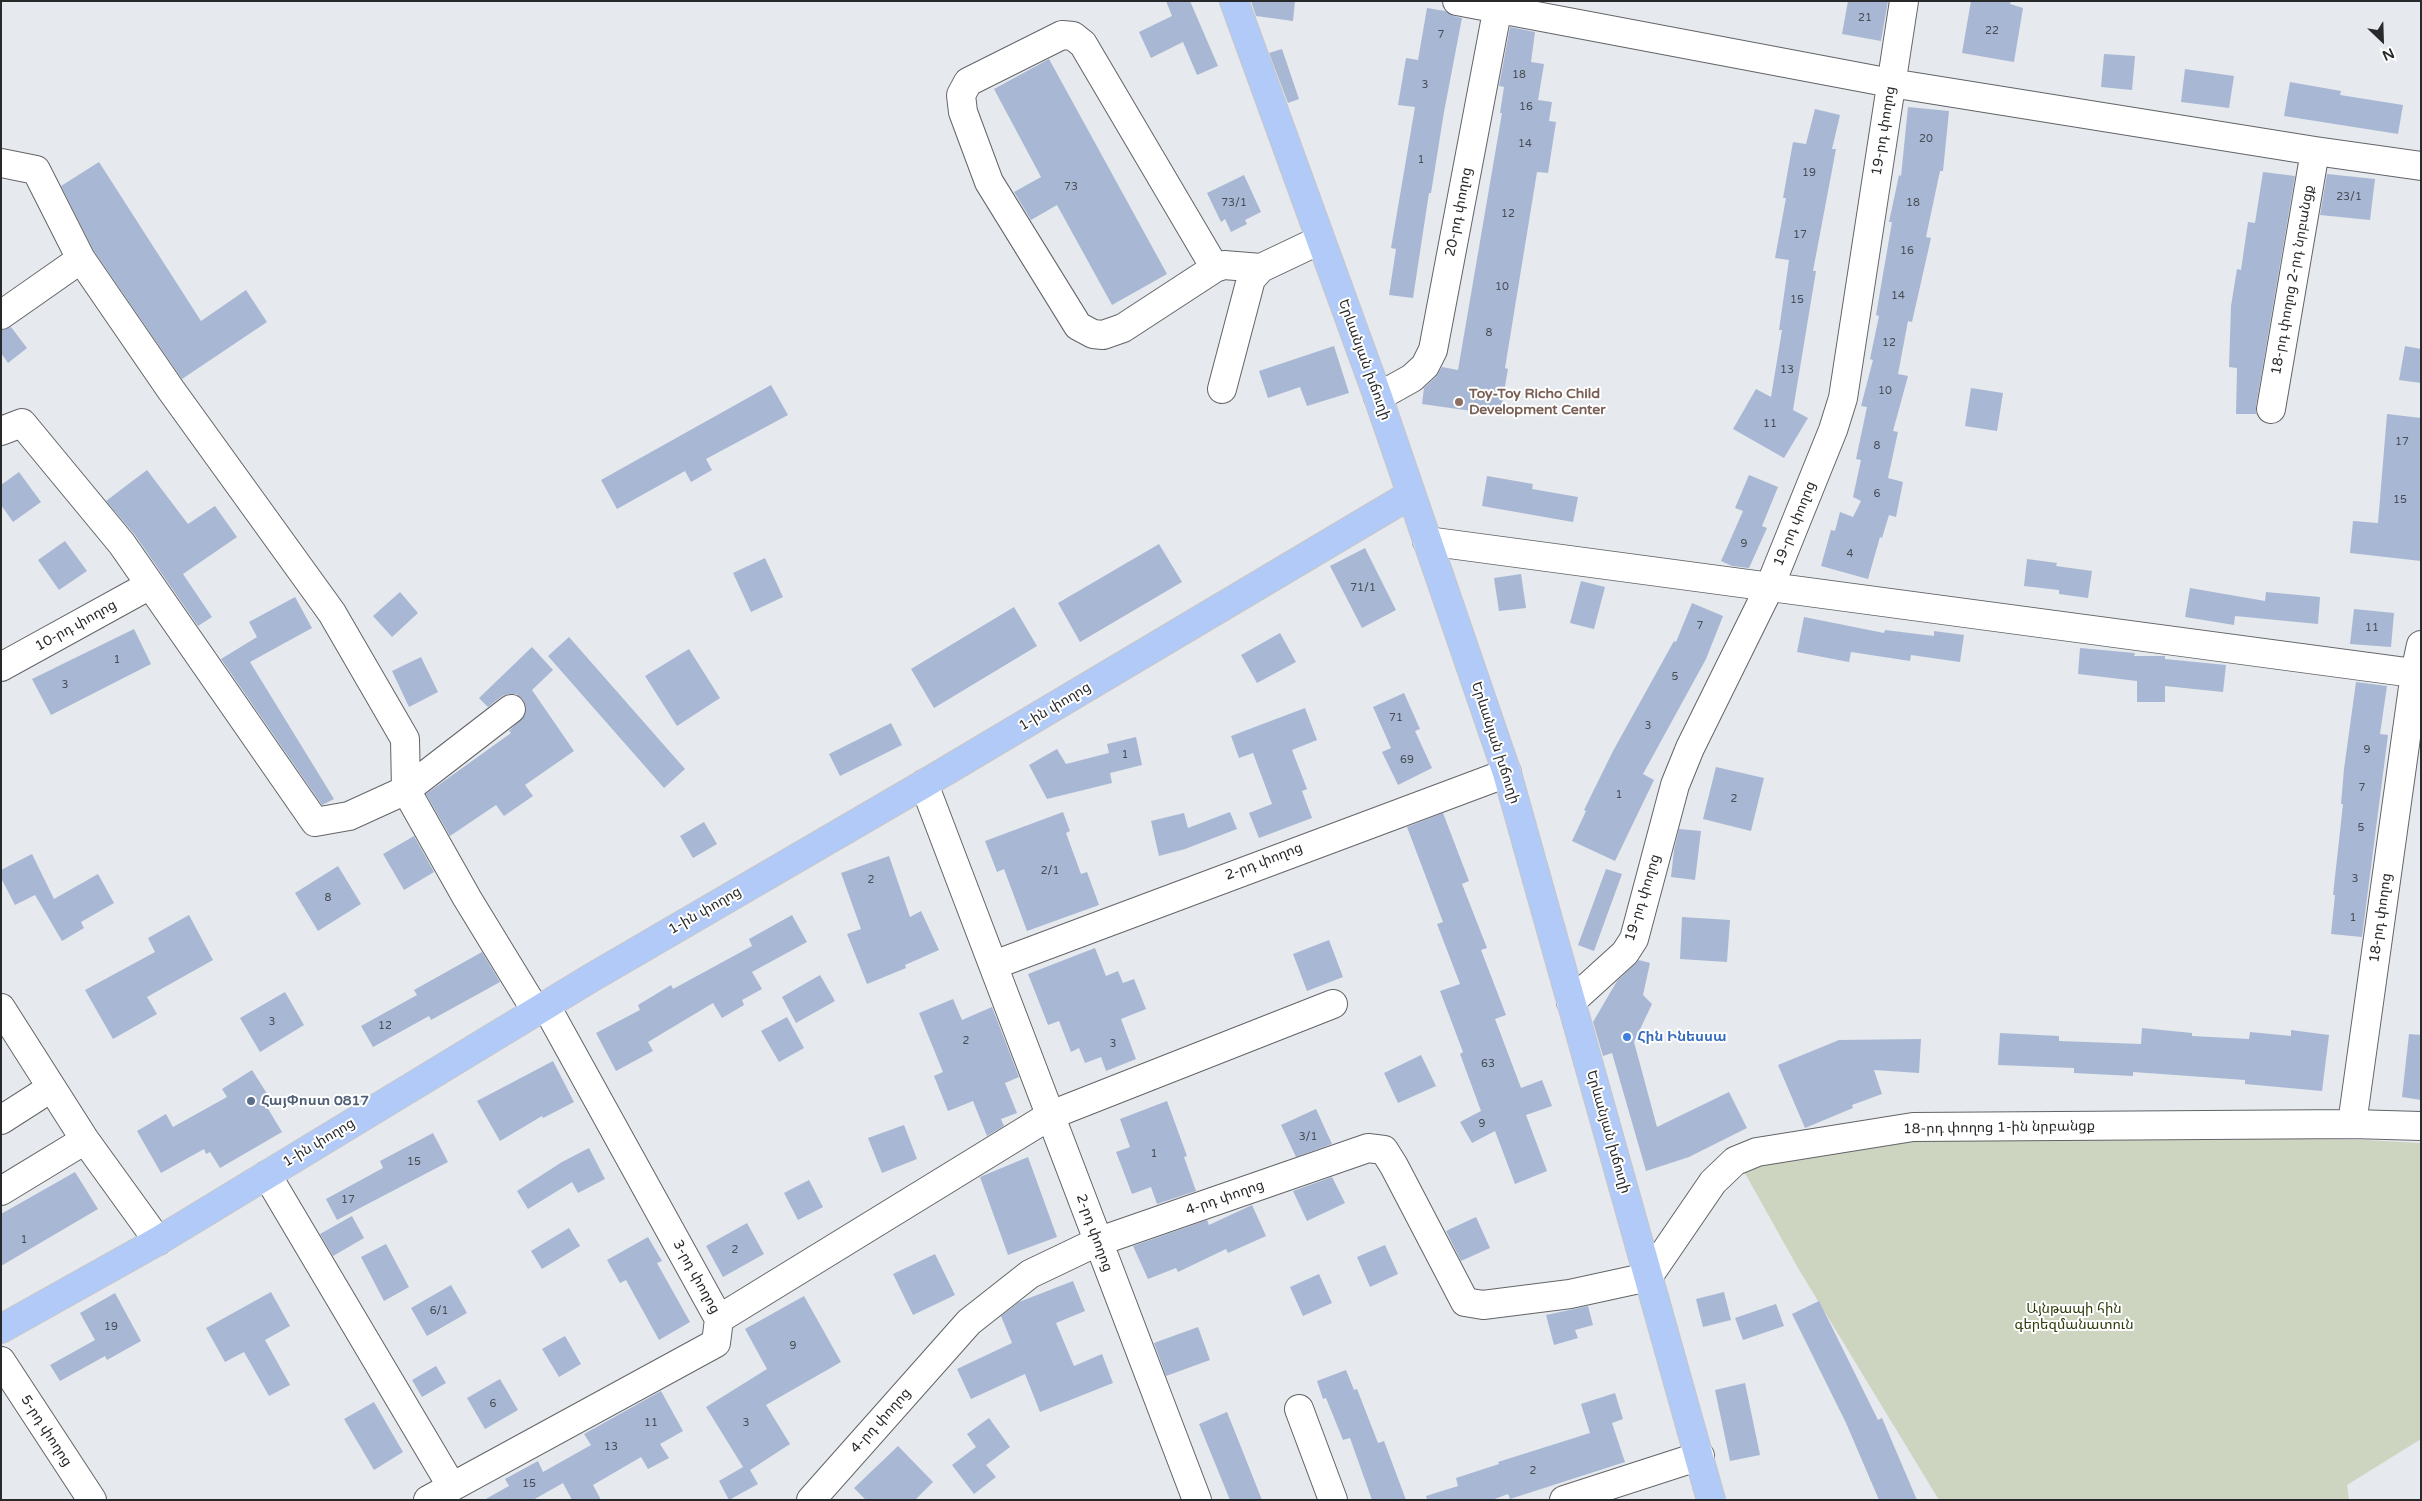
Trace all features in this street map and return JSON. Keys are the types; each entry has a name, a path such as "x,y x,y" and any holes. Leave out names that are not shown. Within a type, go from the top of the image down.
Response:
{"main road":[{"name":"Երևանյան խճուղի","path":"1234,1 1378,397 1410,495 1507,772 1711,1500"},
{"name":"1-ին փողոց","path":"1,1329 158,1241 541,1008 924,784 1410,495"}],"street":[{"path":"1457,1 1498,5 1891,83 2315,151 2421,166"},
{"name":"19-րդ փողոց","path":"1571,1002 1625,953 1634,939 1675,785 1690,748 1770,586 1833,430 1843,398 1904,1"},
{"name":"20-րդ փողոց","path":"1378,397 1412,378 1425,366 1433,350 1498,5"},
{"path":"1215,268 1083,44 1073,36 1062,35 968,82 961,95 963,112 989,182 1078,326 1093,334 1103,335 1123,328 1215,268 1224,265 1262,268"},
{"name":"18-րդ փողոց 2-րդ նրբանցք","path":"2271,410 2315,151"},
{"path":"1,163 36,170 81,259 170,390 332,612 405,739 406,790"},
{"path":"1222,389 1251,279 1262,268 1320,240"},
{"path":"1,315 81,259"},
{"path":"1,431 22,423 122,544 315,822 349,816 406,790 511,709"},
{"path":"1427,541 2418,674"},
{"name":"10-րդ փողոց","path":"1,667 150,585"},
{"name":"18-րդ փողոց","path":"2352,1124 2421,645"},
{"name":"2-րդ փողոց","path":"994,965 1507,772"},
{"name":"2-րդ փողոց","path":"924,784 1051,1115 1097,1242 1197,1500"},
{"name":"3-րդ փողոց","path":"406,790 467,898 541,1008 719,1320 716,1343 428,1500"},
{"path":"719,1320 1051,1115 1333,1004"},
{"path":"1,1008 84,1140 158,1241"},
{"path":"1,1120 51,1088"},
{"path":"2352,1124 2421,1126"},
{"name":"18-րդ փողոց 1-ին նրբանցք","path":"1648,1277 1713,1182 1735,1161 1757,1152 1913,1127 2352,1124"},
{"path":"1,1190 84,1140"},
{"name":"4-րդ փողոց","path":"811,1500 969,1322 1030,1274 1097,1242 1368,1148 1384,1150 1465,1302 1483,1305 1570,1294 1648,1277"},
{"path":"267,1175 452,1487"},
{"name":"5-րդ փողոց","path":"1,1361 92,1500"},
{"path":"1299,1409 1333,1500"},
{"path":"1564,1500 1700,1456"}],"green space":[{"name":"Այնթապի հին գերեզմանատուն","path":"1925,1133 2365,1140 2421,1143 2421,1439 2347,1485 2349,1500 1939,1500 1798,1268 1742,1168"}],"building":[{"path":"1166,1 1190,1 1218,66 1197,75 1183,42 1151,58 1139,32 1172,16"},
{"path":"1251,1 1295,1 1293,21 1256,16"},
{"path":"1848,1 1888,1 1881,41 1842,34"},
{"path":"1971,1 2011,1 2010,4 2023,8 2014,62 1962,53"},
{"path":"1427,8 1445,11 1462,18 1431,193 1429,193 1413,298 1389,295 1396,249 1391,248 1415,107 1398,105 1406,58 1418,60"},
{"path":"1510,27 1535,32 1531,62 1544,64 1538,100 1552,102 1549,121 1556,122 1548,173 1537,172 1505,368 1508,369 1500,415 1422,404 1424,388 1436,377 1442,367 1458,370 1502,113 1500,113 1504,87 1499,86"},
{"path":"1282,49 1299,99 1288,103 1269,53"},
{"path":"2104,54 2135,56 2132,90 2101,87"},
{"path":"1049,59 1167,274 1112,305 1057,205 1031,220 1014,192 1041,177 994,89"},
{"path":"2185,69 2234,76 2229,108 2181,102"},
{"path":"2290,82 2341,91 2340,95 2403,105 2398,134 2284,116"},
{"path":"1908,107 1949,111 1943,171 1940,171 1926,237 1931,238 1912,322 1908,321 1898,374 1908,376 1893,431 1898,432 1888,478 1903,482 1896,517 1889,515 1882,538 1880,537 1868,579 1821,566 1831,530 1835,531 1840,512 1853,517 1861,501 1853,497 1861,460 1856,459 1867,407 1861,406 1873,360 1870,359 1879,316 1876,315 1892,222 1889,222 1899,175 1901,176"},
{"path":"1815,109 1840,115 1832,149 1836,149 1813,271 1816,271 1793,410 1808,418 1784,458 1733,429 1756,389 1771,397 1782,330 1779,330 1789,260 1775,258 1786,198 1783,198 1793,142 1806,144"},
{"path":"99,162 201,321 246,290 267,322 182,379 94,251 61,186"},
{"path":"2263,172 2295,176 2256,414 2236,414 2237,368 2229,367 2231,306 2237,269 2241,270 2248,222 2255,223"},
{"path":"2327,174 2375,179 2370,220 2320,215"},
{"path":"1244,175 1261,212 1245,220 1247,224 1231,232 1225,219 1221,222 1207,193"},
{"path":"11,327 27,348 8,363 1,353 1,330"},
{"path":"1334,346 1349,393 1307,406 1300,387 1268,398 1259,371"},
{"path":"2405,346 2421,349 2421,383 2399,380"},
{"path":"771,385 788,415 706,459 712,470 691,482 685,471 617,509 601,480"},
{"path":"1971,388 2003,393 1997,431 1965,426"},
{"path":"2387,414 2421,418 2421,561 2350,553 2353,521 2378,523"},
{"path":"147,470 188,524 215,506 237,537 183,574 212,617 198,626 135,535 106,501"},
{"path":"19,472 41,502 13,522 1,505 1,485"},
{"path":"1749,475 1778,487 1762,526 1767,528 1749,568 1732,566 1721,561 1743,511 1735,508"},
{"path":"1487,476 1533,484 1532,489 1578,497 1573,522 1482,506"},
{"path":"65,541 87,571 59,590 38,560"},
{"path":"1159,544 1182,582 1080,642 1058,603"},
{"path":"1365,548 1396,610 1362,628 1330,566"},
{"path":"765,558 783,597 751,612 733,573"},
{"path":"2027,559 2057,563 2056,566 2092,571 2088,598 2059,594 2059,590 2024,586"},
{"path":"1521,574 1526,608 1499,611 1494,578"},
{"path":"1581,581 1605,587 1594,629 1570,623"},
{"path":"2190,588 2265,601 2266,592 2320,597 2318,624 2235,616 2234,625 2185,617"},
{"path":"400,592 418,613 392,637 373,616"},
{"path":"295,597 312,628 250,662 334,799 322,805 221,659 257,637 249,622"},
{"path":"1692,603 1723,616 1706,659 1643,774 1654,780 1615,861 1572,841 1586,811 1584,810 1613,751 1674,641 1676,642"},
{"path":"1014,607 1037,646 934,708 911,669"},
{"path":"2354,609 2394,613 2391,647 2350,644"},
{"path":"1804,617 1884,633 1885,630 1934,636 1934,631 1964,635 1960,662 1911,655 1910,661 1851,652 1849,662 1797,652"},
{"path":"134,629 151,664 51,715 32,679"},
{"path":"1280,633 1296,662 1257,683 1241,655"},
{"path":"569,637 685,769 664,788 548,656"},
{"path":"532,647 553,670 532,690 574,751 525,785 533,796 504,816 496,805 450,836 426,794 511,733 509,731 525,715 526,706 523,699 516,694 502,696 488,707 479,698"},
{"path":"2080,648 2135,653 2134,656 2165,656 2165,659 2226,665 2223,692 2165,686 2165,702 2137,702 2137,681 2078,674"},
{"path":"689,649 720,698 677,726 645,676"},
{"path":"421,657 438,692 409,707 392,671"},
{"path":"2356,682 2387,686 2380,734 2388,735 2362,937 2331,934 2335,895 2333,895 2343,804 2341,804 2344,769"},
{"path":"1404,693 1420,729 1415,731 1432,768 1398,785 1382,752 1391,748 1373,707"},
{"path":"1305,708 1317,740 1292,750 1307,789 1302,791 1312,818 1259,838 1249,813 1272,804 1253,753 1239,758 1231,736"},
{"path":"891,723 902,745 840,776 829,754"},
{"path":"1136,737 1142,765 1110,773 1112,783 1047,799 1029,765 1057,749 1066,764 1109,753 1107,744"},
{"path":"1716,767 1764,778 1751,831 1703,819"},
{"path":"1063,812 1070,831 1066,833 1081,874 1087,872 1099,905 1027,931 1004,869 997,872 985,841"},
{"path":"1230,812 1237,829 1185,849 1159,856 1151,821 1184,813 1188,828"},
{"path":"1443,813 1469,881 1462,884 1487,948 1481,950 1506,1015 1495,1019 1521,1088 1542,1080 1552,1106 1526,1115 1547,1171 1515,1184 1495,1131 1472,1143 1460,1122 1481,1111 1460,1054 1463,1052 1440,991 1460,984 1437,924 1443,922 1407,827"},
{"path":"704,822 717,844 693,858 680,836"},
{"path":"1679,829 1701,831 1695,880 1671,877"},
{"path":"414,836 434,872 404,890 383,854"},
{"path":"32,854 54,899 98,874 114,903 81,922 84,928 62,941 35,895 15,905 1,878 1,870"},
{"path":"889,856 910,917 921,911 939,950 905,965 906,968 867,984 847,934 861,929 841,873"},
{"path":"338,866 361,904 318,931 295,893"},
{"path":"1606,869 1622,874 1594,951 1578,945"},
{"path":"189,915 213,960 147,997 157,1014 113,1039 85,990 155,952 148,938"},
{"path":"792,915 807,942 752,972 762,989 742,1000 744,1005 722,1018 713,1003 648,1042 653,1051 616,1071 596,1033 640,1010 638,1005 671,985 673,989 752,946 749,939"},
{"path":"1682,917 1730,920 1727,962 1680,959"},
{"path":"1329,940 1343,977 1307,991 1293,954"},
{"path":"1095,948 1106,976 1118,971 1123,983 1134,979 1146,1009 1121,1019 1136,1059 1106,1071 1101,1057 1085,1063 1079,1048 1071,1052 1059,1021 1048,1025 1028,974"},
{"path":"482,952 500,982 431,1020 429,1016 373,1047 361,1026 417,995 414,990"},
{"path":"1639,960 1650,963 1643,995 1652,1004 1634,1042 1657,1127 1729,1092 1747,1128 1689,1157 1646,1171 1612,1053 1603,1056 1593,1022 1617,981"},
{"path":"820,975 835,1001 796,1023 782,997"},
{"path":"285,992 304,1025 260,1052 240,1018"},
{"path":"953,999 962,1020 992,1007 1019,1077 1005,1083 1017,1113 1001,1119 1004,1126 987,1136 973,1101 948,1111 934,1076 943,1072 919,1013"},
{"path":"787,1017 804,1048 779,1062 761,1031"},
{"path":"2142,1028 2192,1033 2192,1036 2249,1039 2250,1032 2291,1036 2291,1030 2329,1035 2322,1091 2245,1084 2245,1080 2133,1072 2133,1076 2074,1073 2074,1068 1998,1065 2000,1033 2059,1036 2059,1041 2141,1044"},
{"path":"2409,1034 2421,1035 2421,1100 2402,1097"},
{"path":"1921,1039 1919,1073 1874,1070 1882,1094 1852,1105 1853,1108 1805,1128 1778,1065 1839,1040"},
{"path":"1421,1055 1436,1086 1398,1103 1384,1073"},
{"path":"553,1061 574,1102 543,1118 542,1116 500,1141 477,1101"},
{"path":"252,1070 273,1103 267,1107 282,1132 220,1168 210,1152 206,1154 204,1149 161,1173 137,1131 166,1114 173,1127 227,1097 222,1089"},
{"path":"1167,1101 1187,1156 1184,1157 1196,1191 1157,1204 1151,1187 1132,1194 1116,1152 1130,1147 1120,1119"},
{"path":"1316,1109 1332,1144 1296,1157 1281,1125"},
{"path":"904,1125 917,1159 882,1173 868,1138"},
{"path":"433,1133 448,1162 337,1220 326,1199 383,1168 380,1161"},
{"path":"589,1148 605,1179 578,1193 572,1182 528,1209 517,1191 562,1162"},
{"path":"1028,1157 1057,1237 1008,1255 980,1177"},
{"path":"75,1172 98,1209 1,1266 1,1214"},
{"path":"1332,1177 1345,1203 1307,1221 1293,1191"},
{"path":"809,1180 823,1207 798,1220 784,1193"},
{"path":"1252,1205 1266,1236 1228,1253 1226,1249 1178,1272 1176,1268 1148,1279 1133,1246 1207,1220 1209,1225"},
{"path":"352,1216 364,1238 333,1256 320,1234"},
{"path":"1476,1217 1490,1248 1461,1261 1446,1231"},
{"path":"747,1223 764,1254 723,1277 706,1246"},
{"path":"569,1228 580,1246 542,1269 531,1251"},
{"path":"648,1237 662,1261 657,1263 690,1322 659,1340 626,1280 620,1283 607,1260"},
{"path":"386,1244 409,1287 384,1301 361,1257"},
{"path":"1385,1245 1398,1274 1370,1287 1357,1257"},
{"path":"935,1254 955,1295 913,1315 893,1274"},
{"path":"1319,1274 1332,1303 1303,1316 1290,1287"},
{"path":"1073,1281 1085,1311 1056,1323 1074,1366 1102,1354 1113,1383 1040,1412 1025,1374 971,1399 957,1369 1012,1343 1001,1316 1019,1302"},
{"path":"451,1285 467,1313 427,1336 411,1308"},
{"path":"271,1292 290,1326 265,1340 290,1385 269,1396 244,1352 225,1362 206,1328"},
{"path":"1724,1292 1731,1320 1703,1327 1696,1299"},
{"path":"115,1293 141,1341 107,1360 105,1356 60,1381 50,1365 95,1340 80,1313"},
{"path":"804,1296 841,1362 766,1405 790,1444 750,1470 758,1484 729,1500 719,1481 743,1467 706,1407 767,1369 745,1329"},
{"path":"1819,1301 1878,1420 1882,1418 1917,1500 1879,1500 1846,1423 1792,1314"},
{"path":"1776,1304 1784,1326 1743,1340 1735,1318"},
{"path":"1588,1306 1593,1325 1575,1330 1578,1338 1554,1345 1546,1315"},
{"path":"1198,1327 1210,1360 1166,1376 1154,1343"},
{"path":"565,1336 581,1364 559,1377 542,1349"},
{"path":"436,1366 446,1383 422,1397 412,1380"},
{"path":"1346,1370 1354,1390 1357,1389 1378,1443 1384,1441 1406,1500 1372,1500 1350,1438 1343,1440 1326,1398 1323,1399 1317,1381"},
{"path":"500,1379 518,1410 485,1429 467,1398"},
{"path":"1745,1383 1760,1455 1730,1461 1715,1390"},
{"path":"661,1391 683,1431 660,1444 669,1458 648,1469 641,1457 593,1485 601,1500 572,1500 563,1483 533,1500 484,1500 509,1486 505,1479 538,1461 543,1472 591,1445 584,1434"},
{"path":"1615,1393 1623,1419 1612,1423 1625,1462 1510,1499 1508,1494 1492,1500 1427,1500 1426,1496 1458,1486 1456,1478 1499,1464 1498,1462 1590,1433 1581,1404"},
{"path":"374,1402 403,1452 374,1470 344,1419"},
{"path":"1227,1412 1262,1500 1230,1500 1199,1424"},
{"path":"989,1418 1010,1447 986,1465 996,1477 974,1494 952,1465 976,1447 967,1434"},
{"path":"898,1446 933,1482 915,1500 866,1500 854,1488"}],"place":[{"name":"Toy-Toy Richo Child Development Center","path":"1459,402"},
{"name":"Հին Ինեսսա","path":"1627,1037"},
{"name":"ՀայՓոստ 0817","path":"251,1101"}]}
